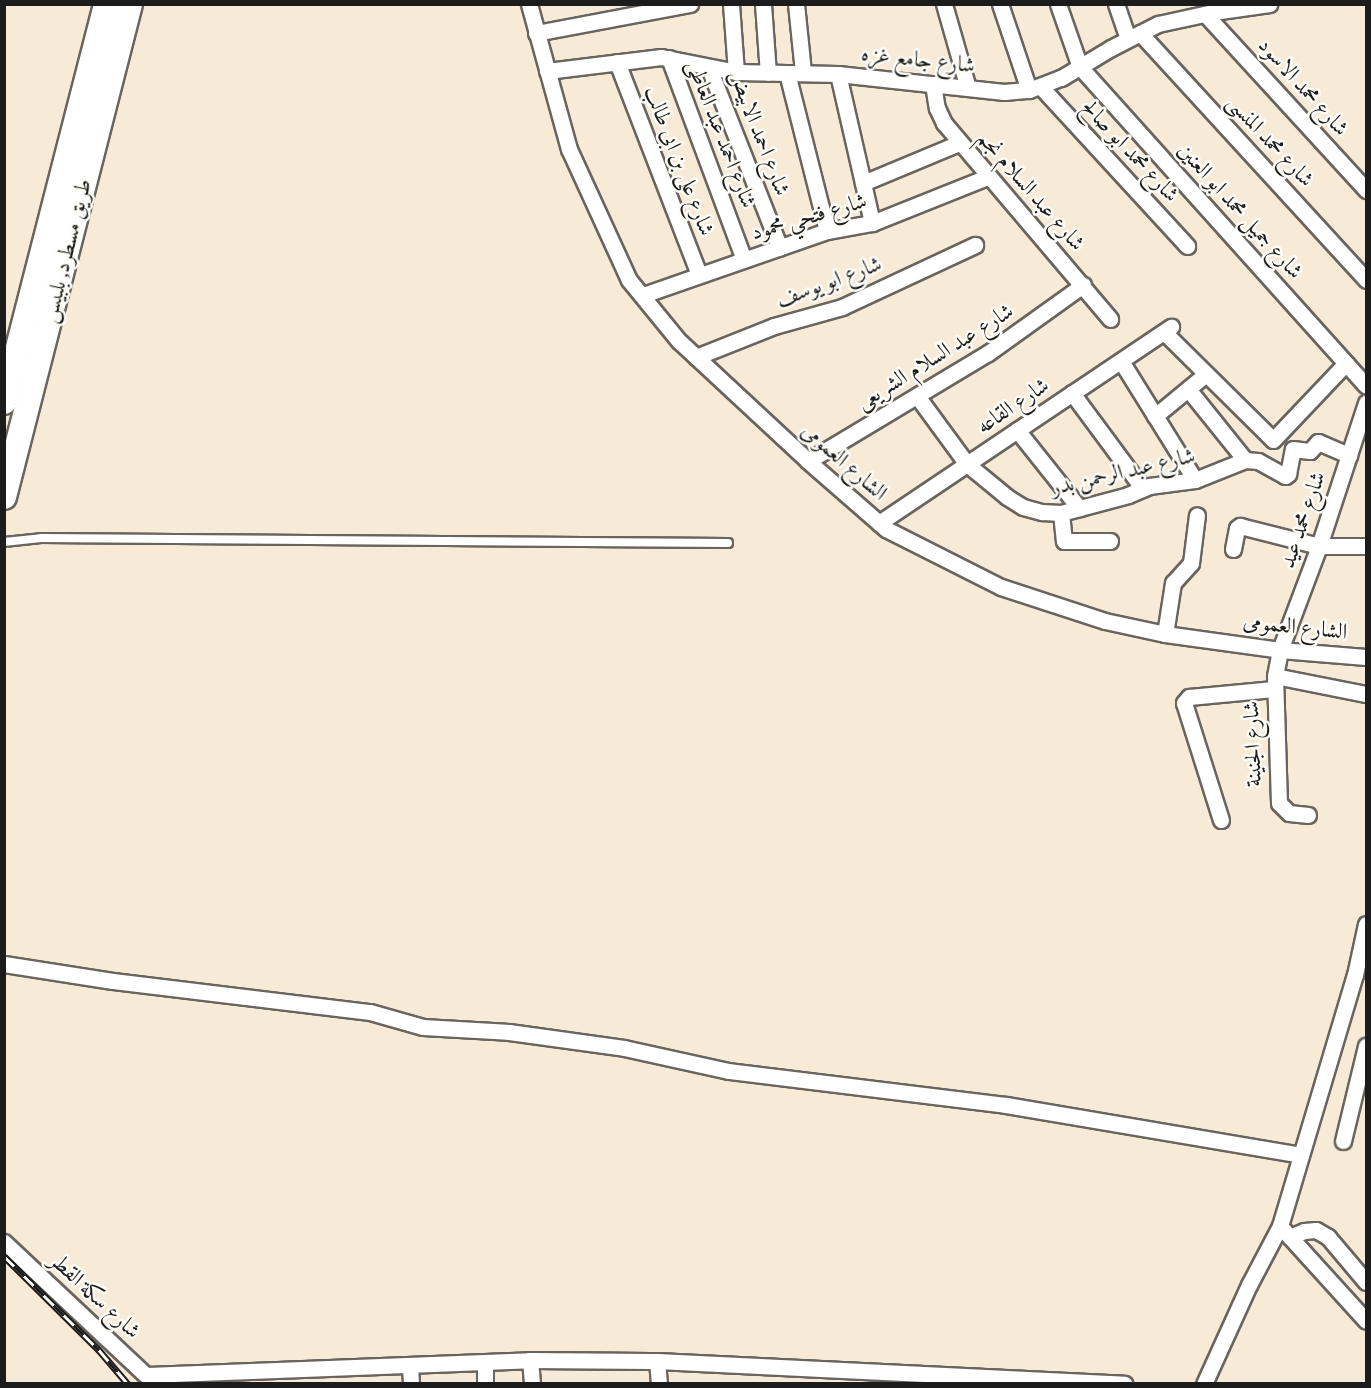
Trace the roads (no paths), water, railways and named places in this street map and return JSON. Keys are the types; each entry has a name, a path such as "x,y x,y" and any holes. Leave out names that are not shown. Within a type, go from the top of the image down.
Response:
{"main road":[{"name":"طريق مسطرد, بلبيس","path":"4,402 106,4"},
{"name":"طريق مسطرد, بلبيس","path":"4,497 129,4"}],"street":[{"name":"الشارع العمومى","path":"529,4 560,121 578,175 629,280 679,341 808,461 886,529 1001,587 1105,621 1165,634 1280,650 1366,657"},
{"path":"536,33 690,4"},
{"path":"731,4 736,72"},
{"path":"763,4 768,73"},
{"path":"796,4 803,72"},
{"path":"944,4 968,88"},
{"name":"شارع محمد ابو صالح","path":"1000,4 1035,89 1186,246"},
{"path":"1058,4 1080,67"},
{"path":"1116,4 1134,35"},
{"name":"شارع جامع غزه","path":"547,71 669,58 736,72 838,74 1004,92 1035,89 1080,67 1134,35 1181,11 1205,14 1232,7 1269,4"},
{"name":"شارع محمد الاسود","path":"1205,14 1366,190"},
{"name":"شارع محمد المنسى","path":"1134,35 1366,280"},
{"name":"شارع احمد عبد العاطى","path":"669,58 744,260"},
{"name":"شارع على بن ابى طالب","path":"617,62 699,275"},
{"name":"شارع جميل محمد ابو العنين","path":"1080,67 1366,386"},
{"name":"شارع احمد الابيض","path":"709,68 780,248"},
{"path":"787,73 827,231"},
{"path":"838,74 872,223"},
{"name":"شارع عبد السلام نجم","path":"933,84 940,116 959,143 1110,319"},
{"path":"863,183 959,143"},
{"name":"شارع فتحي محمود","path":"643,295 827,231 872,223 987,177"},
{"name":"شارع ابو يوسف","path":"696,357 764,330 842,307 975,245"},
{"name":"شارع عبد السلام الشريعى","path":"808,461 1011,338 1083,285"},
{"name":"شارع القاعه","path":"879,523 1168,330 1206,374"},
{"path":"1121,361 1195,480"},
{"path":"1155,416 1206,374 1273,440 1346,363"},
{"path":"1188,389 1245,460 1258,461 1285,476 1288,474 1291,451 1294,448 1310,451 1316,443 1320,442 1349,455"},
{"path":"1072,393 1143,489"},
{"name":"شارع عبد الرحمن بدر","path":"917,396 967,464 1007,497 1023,507 1042,512 1061,513 1143,489 1195,480 1245,460"},
{"name":"شارع محمد عيد","path":"1280,650 1319,546 1366,404"},
{"path":"1017,430 1079,508"},
{"path":"1061,513 1064,541 1110,541"},
{"path":"1165,634 1173,583 1191,562 1197,515"},
{"path":"1233,549 1237,528 1240,526 1319,546 1366,546"},
{"name":"شارع الجنينة","path":"1280,650 1274,683 1279,803 1289,813 1308,815"},
{"path":"1221,820 1184,703 1189,697 1274,683 1366,694"},
{"path":"1204,1383 1238,1306 1285,1231 1301,1155 1355,975 1366,924"},
{"path":"4,964 113,981 370,1012 423,1027 509,1032 590,1043 729,1071 1006,1106 1301,1155"},
{"path":"1343,1141 1366,1046"},
{"path":"1285,1231 1316,1230 1328,1237 1366,1282"},
{"path":"1285,1231 1366,1321"},
{"name":"شارع سكة القطر","path":"4,1242 150,1379"},
{"path":"150,1379 530,1360 657,1360 1124,1383"},
{"path":"530,1360 532,1383"},
{"path":"657,1360 658,1383"},
{"path":"484,1362 485,1383"},
{"path":"410,1365 411,1383"}],"lane":[{"path":"4,542 41,538 728,543"}],"railway":[{"path":"4,1256 99,1350 128,1384"}]}
